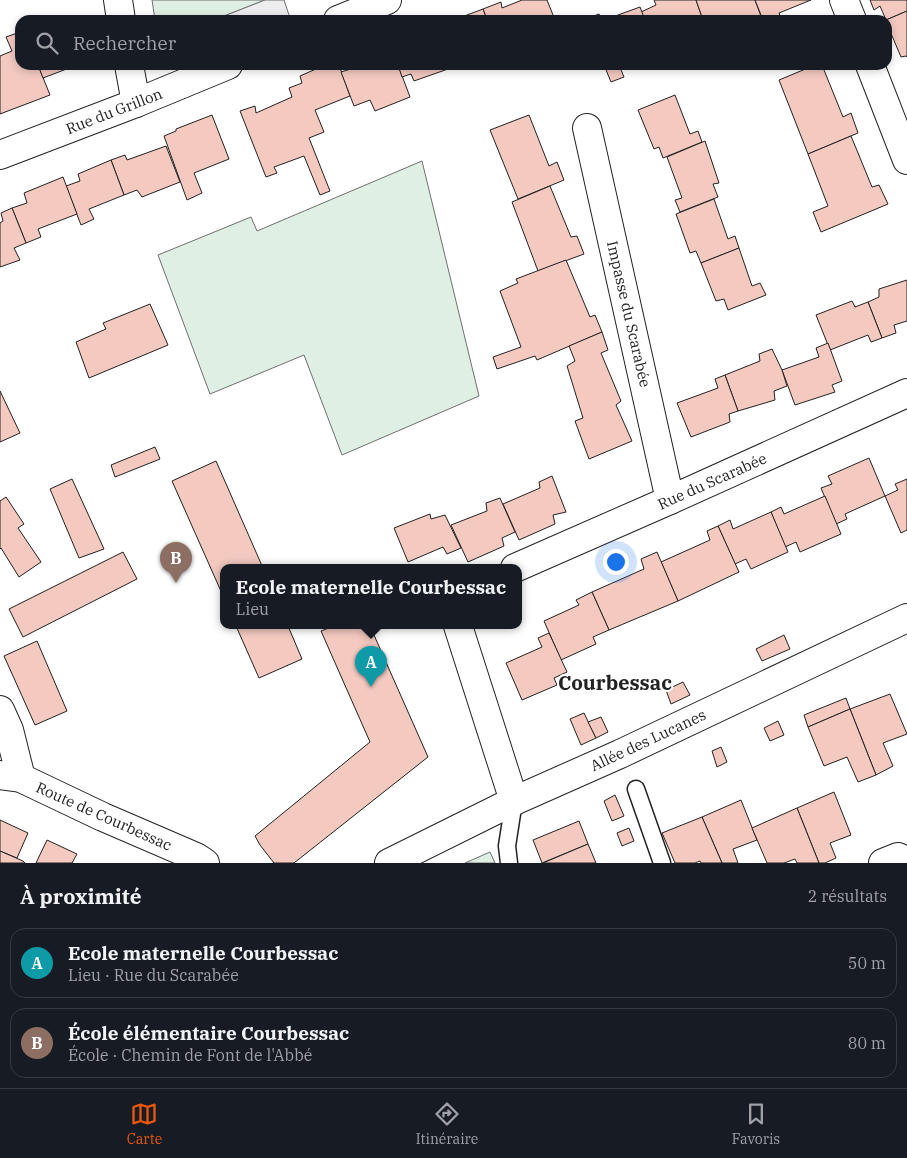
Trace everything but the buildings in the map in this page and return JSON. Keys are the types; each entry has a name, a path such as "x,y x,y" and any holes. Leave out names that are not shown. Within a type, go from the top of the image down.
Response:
{"street":[{"path":"118,0 120,15"},
{"path":"350,15 387,0"},
{"path":"844,0 850,15"},
{"path":"130,70 136,103"},
{"name":"Rue du Grillon","path":"0,155 216,70"},
{"path":"872,70 907,160"},
{"name":"Impasse du Scarabée","path":"587,128 670,500"},
{"name":"Rue du Scarabée","path":"522,565 907,393"},
{"name":"Allée des Lucanes","path":"389,863 514,801 620,754 907,618"},
{"path":"459,629 514,801"},
{"path":"0,710 9,730 10,777"},
{"name":"Route de Courbessac","path":"10,777 196,857 205,863"},
{"path":"883,863 898,857 907,861"}],"lane":[{"path":"636,788 662,863"},
{"path":"509,863 507,846 514,801"}],"green space":[{"path":"152,0 265,0 227,15 154,15"},
{"path":"422,161 479,396 342,455 304,355 210,394 158,255 251,217 257,231"},
{"path":"490,852 495,863 465,863"}],"shaded area":[{"path":"265,0 284,0 289,15 227,15"}],"place":[{"name":"École élémentaire Courbessac","path":"176,583"},
{"name":"Ecole maternelle Courbessac","path":"371,687"}],"district":[{"name":"Courbessac","path":"615,682"}]}
